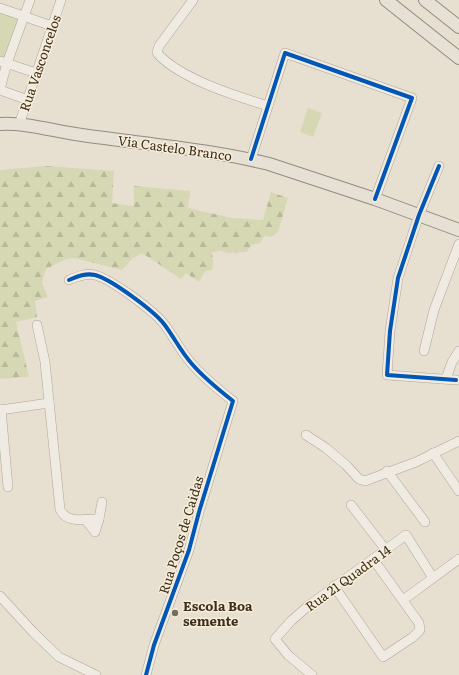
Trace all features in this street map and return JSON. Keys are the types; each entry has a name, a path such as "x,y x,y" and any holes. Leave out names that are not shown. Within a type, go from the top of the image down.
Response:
{"main road":[{"path":"386,0 459,58"},
{"path":"425,0 459,27"},
{"name":"Via Castelo Branco","path":"1,123 251,159 375,199 459,230"}],"street":[{"path":"28,100 0,89 4,62 30,0"},
{"name":"Rua Vasconcelos","path":"19,125 60,0"},
{"path":"193,0 159,46 157,52 161,57 186,74 223,92 268,106"},
{"path":"0,8 52,26"},
{"path":"251,159 285,53 412,98 375,199"},
{"path":"4,62 36,73"},
{"path":"439,166 419,215 396,287 387,375 456,380"},
{"path":"424,351 434,310 459,244"},
{"name":"Rua Poços de Caidas","path":"69,280 85,274 96,275 154,313 164,324 199,372 233,401 201,505 189,550 154,645 146,675"},
{"path":"37,325 44,362 61,513 66,517 76,519 99,519 102,502"},
{"path":"446,379 452,362 459,352"},
{"path":"8,487 2,445 1,410 49,403"},
{"path":"306,434 326,448 361,480 368,480 416,462 459,441"},
{"path":"433,453 459,491"},
{"path":"387,472 425,522"},
{"path":"351,505 386,550"},
{"name":"Rua 21 Quadra 14","path":"312,675 288,655 275,639 290,621 308,606 406,535 433,578"},
{"path":"334,586 383,658 418,633 421,628 403,600 373,559"},
{"path":"403,600 459,560"},
{"path":"0,596 56,654 66,661 96,675"}],"green space":[{"path":"0,13 19,19 6,58 0,57"},
{"path":"308,108 322,113 313,137 300,132"},
{"path":"46,166 114,171 112,203 134,206 134,186 190,191 188,208 232,218 263,220 271,192 288,198 278,232 271,237 264,236 260,243 252,245 246,252 212,252 212,270 205,271 199,282 186,273 181,279 142,253 132,259 122,270 74,258 66,259 46,269 42,283 48,297 35,301 37,317 16,322 29,377 0,379 0,170"}],"cycle path":[{"path":"251,159 285,53 412,98 375,199"},
{"path":"439,166 419,215 398,278 390,331 387,375 456,380"},
{"path":"69,280 82,275 95,275 132,296 159,318 168,329 184,355 192,364 233,401 189,550 154,645 146,675"}],"place":[{"name":"Escola Boa semente","path":"175,613"}]}
